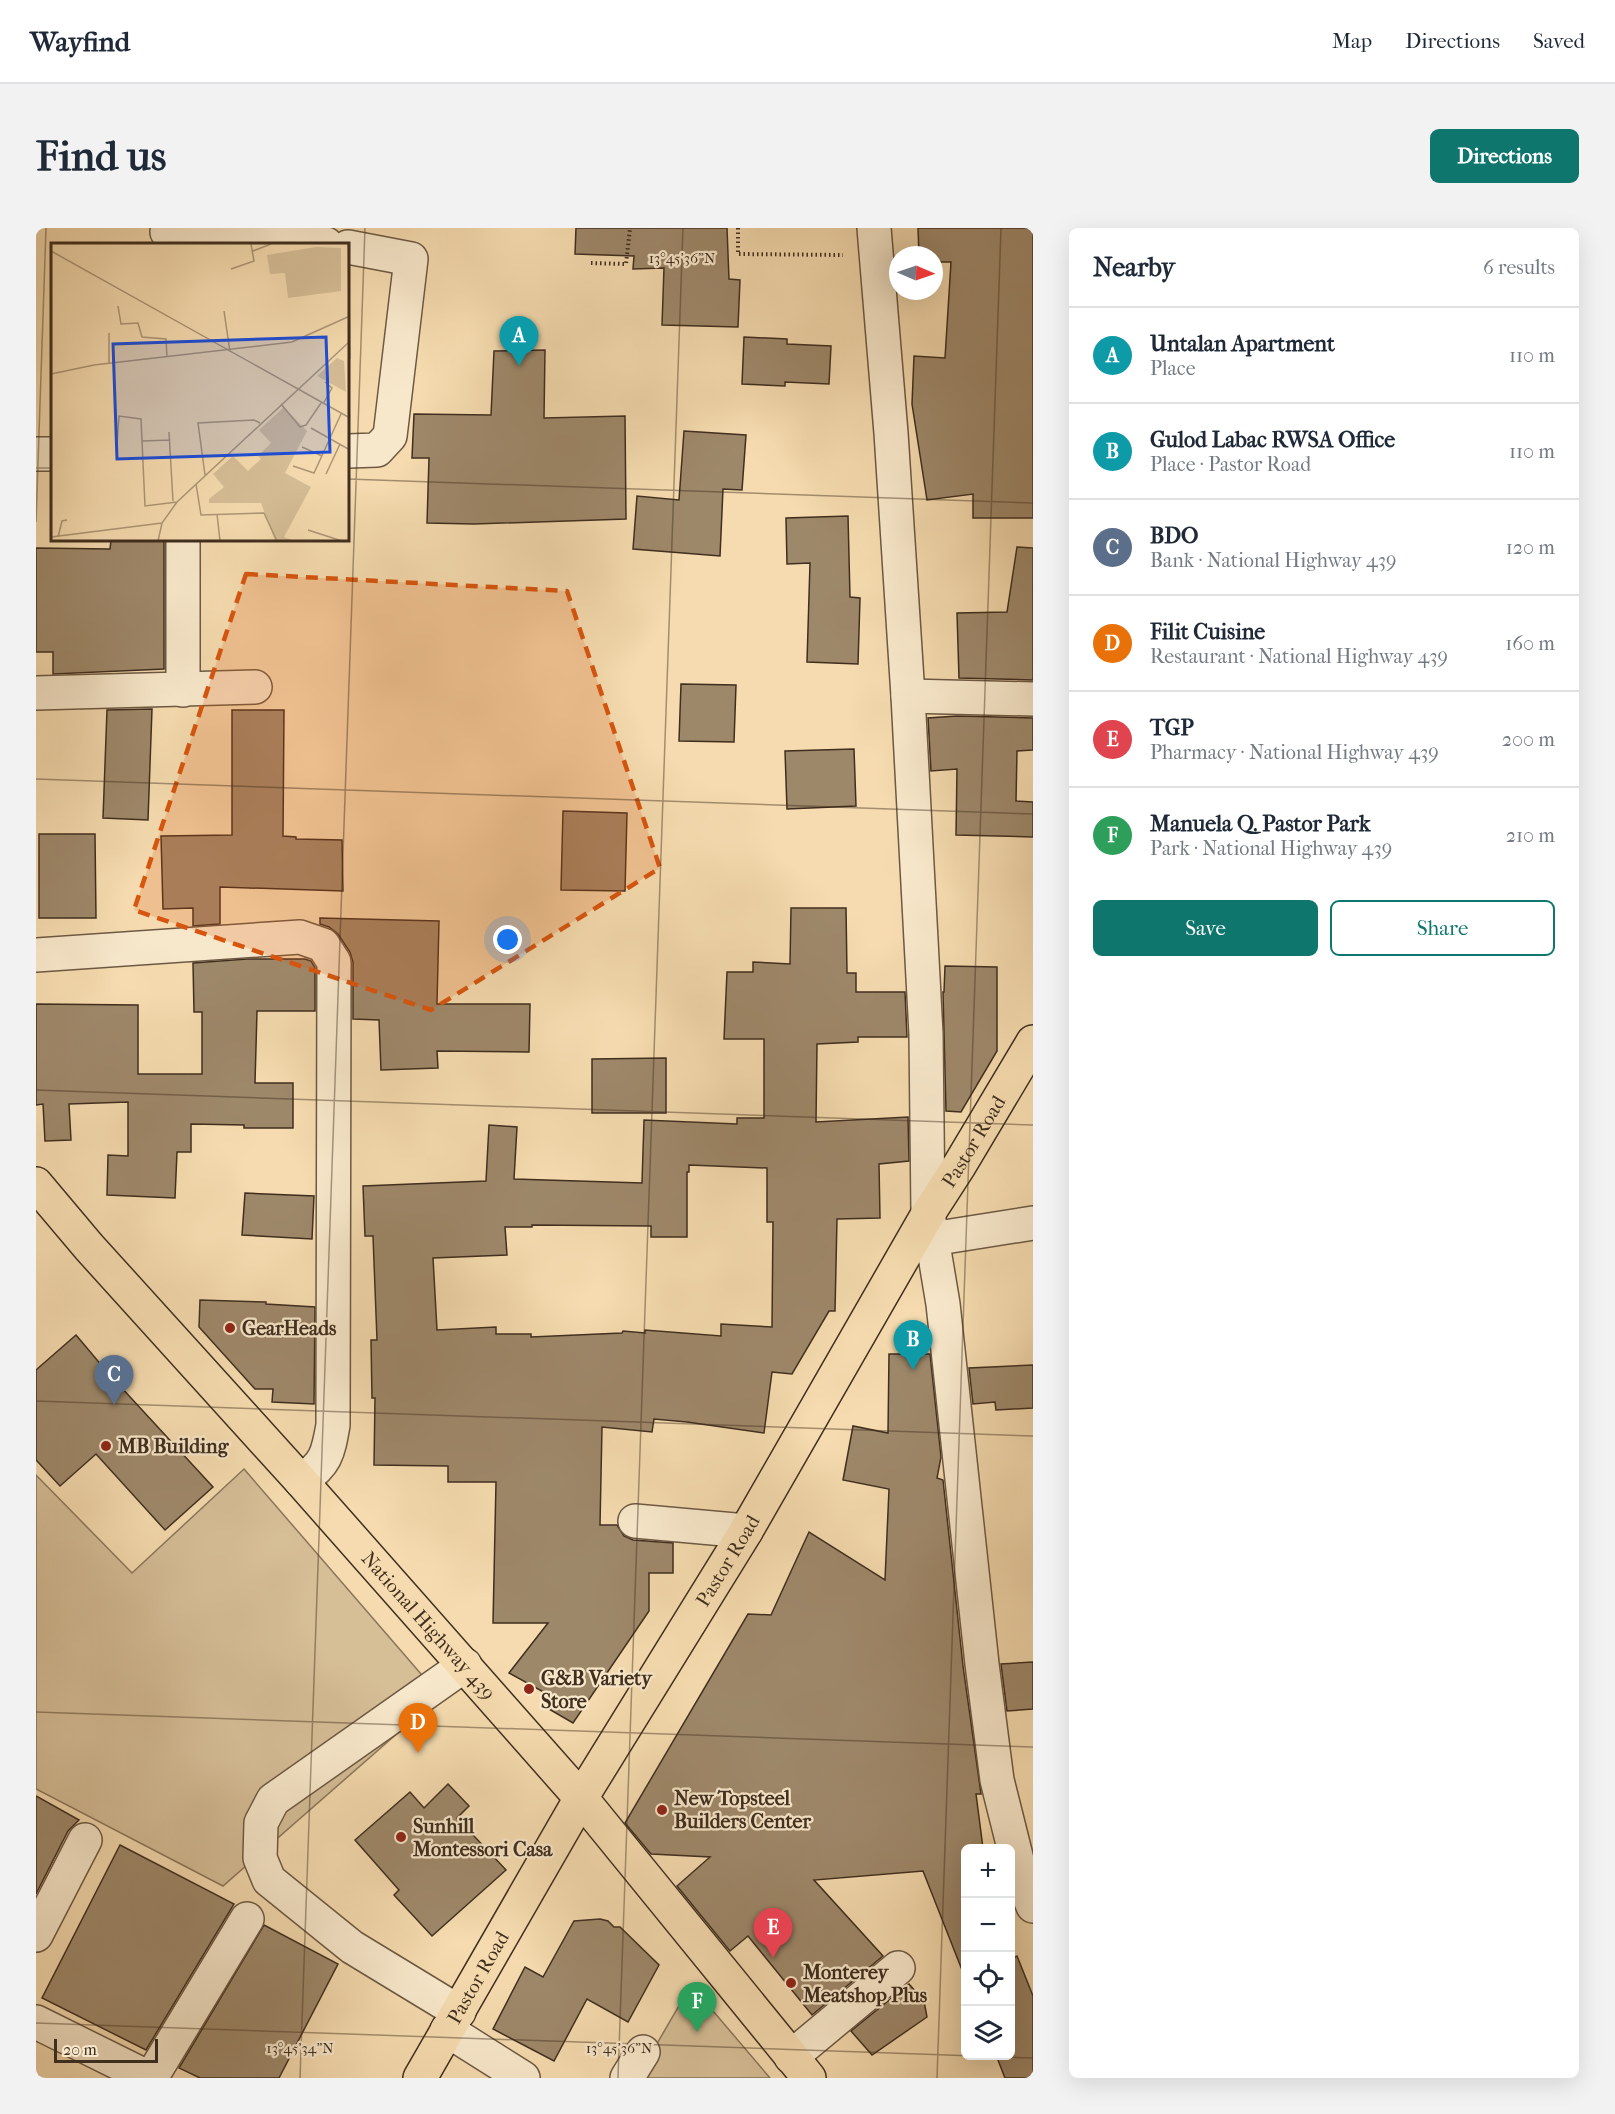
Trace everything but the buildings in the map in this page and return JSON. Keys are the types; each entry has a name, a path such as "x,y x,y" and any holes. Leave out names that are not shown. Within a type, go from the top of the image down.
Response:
{"main road":[{"name":"Pastor Road","path":"420,2078 581,1798 930,1226 959,1166 1033,1042"},
{"name":"National Highway 439","path":"36,1184 89,1247 301,1481 581,1798 800,2068"}],"street":[{"path":"167,232 313,243"},
{"path":"875,242 891,433 908,696 926,1034 930,1226 943,1304 982,1664 997,1780 1021,1876 1033,1906"},
{"path":"350,247 411,259 390,436 377,450 350,451"},
{"path":"183,542 183,690"},
{"path":"36,693 255,687"},
{"path":"908,696 1033,699"},
{"path":"36,955 300,937 323,945 334,962 333,1425 328,1453 315,1471 301,1481"},
{"path":"930,1226 1033,1223"},
{"path":"635,1521 746,1531"},
{"path":"465,1665 273,1800 261,1823 260,1858 269,1880 352,1947 453,2021 523,2078"},
{"path":"36,1935 85,1840"},
{"path":"36,2022 150,2078 247,1919"},
{"path":"800,2068 898,1968"}],"path":[{"path":"591,263 626,264 630,228"},
{"path":"738,228 738,254 875,242"}],"highlighted area":[{"path":"246,574 567,591 660,868 431,1010 134,910"}],"shaded area":[{"path":"244,1469 440,1696 223,1886 36,1789 36,1475 132,1573"},
{"path":"691,1985 770,2078 637,2078"}],"place":[{"name":"Untalan Apartment","path":"519,366"},
{"name":"GearHeads","path":"230,1328"},
{"name":"Gulod Labac RWSA Office","path":"913,1370"},
{"name":"BDO","path":"114,1405"},
{"name":"MB Building","path":"106,1446"},
{"name":"G&B Variety Store","path":"529,1689"},
{"name":"Filit Cuisine","path":"418,1753"},
{"name":"New Topsteel Builders Center","path":"662,1810"},
{"name":"Sunhill Montessori Casa","path":"401,1837"},
{"name":"TGP","path":"773,1958"},
{"name":"Monterey Meatshop Plus","path":"791,1983"},
{"name":"Manuela Q. Pastor Park","path":"697,2032"}]}
